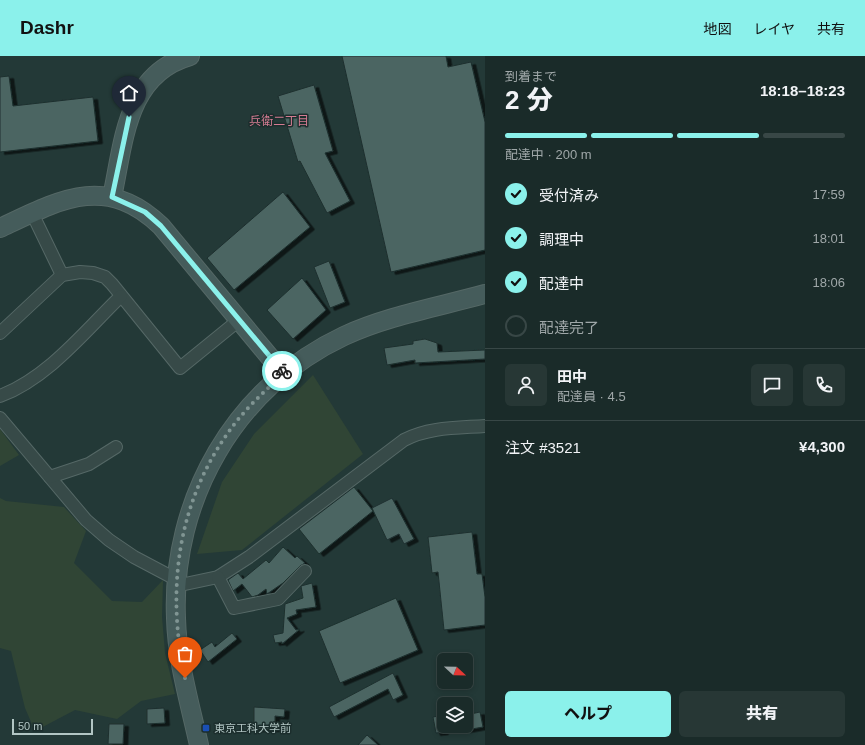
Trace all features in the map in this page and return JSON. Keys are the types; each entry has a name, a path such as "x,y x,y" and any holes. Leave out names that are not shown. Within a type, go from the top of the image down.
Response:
{"street":[{"path":"112,197 134,104 153,76 174,62 190,56"},
{"path":"0,228 70,197 112,197 145,212 161,226 284,373"},
{"path":"32,213 62,275"},
{"path":"0,333 62,275 80,272 93,273 105,277 180,368 239,320"},
{"path":"199,745 179,651 176,620 176,580 183,533 196,492 212,458 233,426 246,410 284,373 320,348 355,331 485,294"},
{"path":"0,396 14,391 46,370 121,296"},
{"path":"0,418 86,520 134,557 185,584 218,577 249,557 404,440 429,430 485,426"},
{"path":"50,477 89,464 116,447"},
{"path":"218,577 234,608 278,598 304,571"}],"green space":[{"path":"313,375 363,454 242,550 197,554 222,482 254,434"},
{"path":"0,429 19,455 0,466"},
{"path":"0,498 6,501 64,507 86,531 74,563 112,601 142,602 163,580 162,617 165,653 175,694 141,701 117,719 75,710 35,731 25,708 11,651 0,648"}],"building":[{"path":"342,56 446,56 448,67 471,62 485,122 485,250 391,272"},
{"path":"9,76 13,106 93,97 98,141 0,152 0,77"},
{"path":"314,85 333,151 325,153 350,201 327,213 300,161 298,162 278,96"},
{"path":"283,192 310,227 234,290 207,258"},
{"path":"329,261 345,302 330,308 314,267"},
{"path":"302,278 326,310 293,339 267,310"},
{"path":"425,339 437,343 438,352 485,350 485,359 415,363 415,360 387,365 384,348 413,344 413,341"},
{"path":"354,487 373,511 319,554 299,529"},
{"path":"392,498 414,539 404,544 399,534 387,540 372,508"},
{"path":"472,532 477,574 482,574 485,597 485,625 444,630 438,572 432,573 428,537"},
{"path":"283,547 295,558 297,556 305,563 283,583 267,594 266,589 258,595 252,597 242,584 233,591 228,580 238,573 243,579 266,560 269,563"},
{"path":"312,583 316,607 296,610 297,614 287,618 296,630 300,629 282,644 282,642 275,643 273,635 283,633 285,604 303,598 301,586"},
{"path":"396,598 418,650 340,683 319,631"},
{"path":"232,633 237,639 208,662 200,650 212,642 215,647"},
{"path":"393,673 403,695 393,700 388,689 334,717 329,707"},
{"path":"254,707 285,709 284,717 275,716 275,729 254,729"},
{"path":"164,708 165,723 147,724 147,709"},
{"path":"480,712 483,727 473,729 473,714"},
{"path":"437,716 437,733 436,733 433,717"},
{"path":"109,724 124,724 123,744 108,744"},
{"path":"367,735 378,745 358,745"}],"way so far":[{"path":"185,678 179,651 175,601 179,558 183,533 189,513 204,474 222,441 246,410 284,373 282,371"}],"place":[{"name":"東京工科大学前","path":"206,728"}],"district":[{"name":"兵衛二丁目","path":"279,121"}],"route":[{"path":"129,117 112,197 145,212 161,226 282,371"}]}
